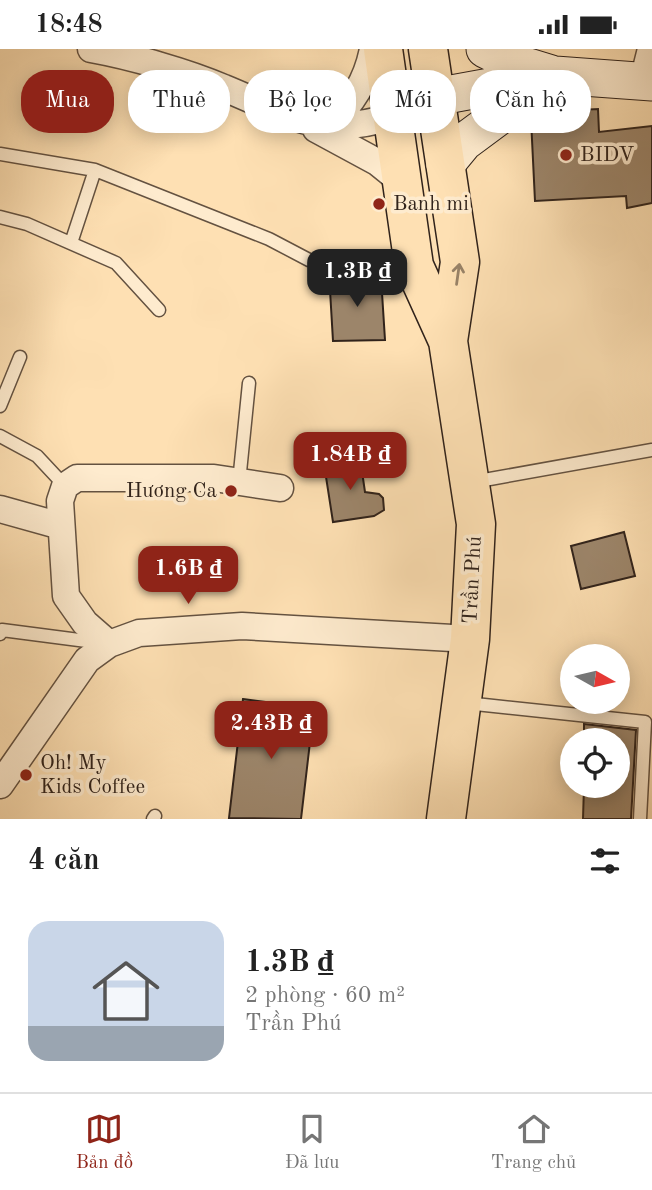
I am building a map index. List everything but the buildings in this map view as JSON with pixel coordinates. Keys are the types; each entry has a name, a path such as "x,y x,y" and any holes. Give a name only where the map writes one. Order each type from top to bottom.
{"main road":[{"name":"Trần Phú","path":"383,49 386,70"},
{"name":"Trần Phú","path":"428,49 431,70"},
{"name":"Trần Phú","path":"396,133 414,266 448,341 476,524 470,639 446,819"},
{"name":"Trần Phú","path":"440,133 460,262 448,341"}],"street":[{"path":"90,49 223,87 244,96"},
{"path":"356,95 370,65 373,49"},
{"path":"485,49 509,61 539,70"},
{"path":"591,73 649,71"},
{"path":"323,133 377,162 403,183"},
{"path":"445,165 464,142 476,133"},
{"path":"109,644 85,622 66,596 60,501 65,486 77,478 214,478 280,488"},
{"path":"0,509 61,526"},
{"path":"0,785 87,660 109,644 139,633 242,626 470,639"}],"lane":[{"path":"0,154 95,170 269,239 309,260 356,270 414,266"},
{"path":"71,243 95,170"},
{"path":"0,217 27,224 116,263 159,310"},
{"path":"0,406 20,357"},
{"path":"239,482 249,383"},
{"path":"0,436 37,456 65,486"},
{"path":"470,483 652,450"},
{"path":"0,634 2,630 109,644"},
{"path":"461,702 645,722 640,819"}],"place":[{"name":"BIDV","path":"566,155"},
{"name":"Banh mi","path":"379,204"},
{"name":"Hương Ca","path":"231,491"},
{"name":"Oh! My Kids Coffee","path":"26,775"}]}
